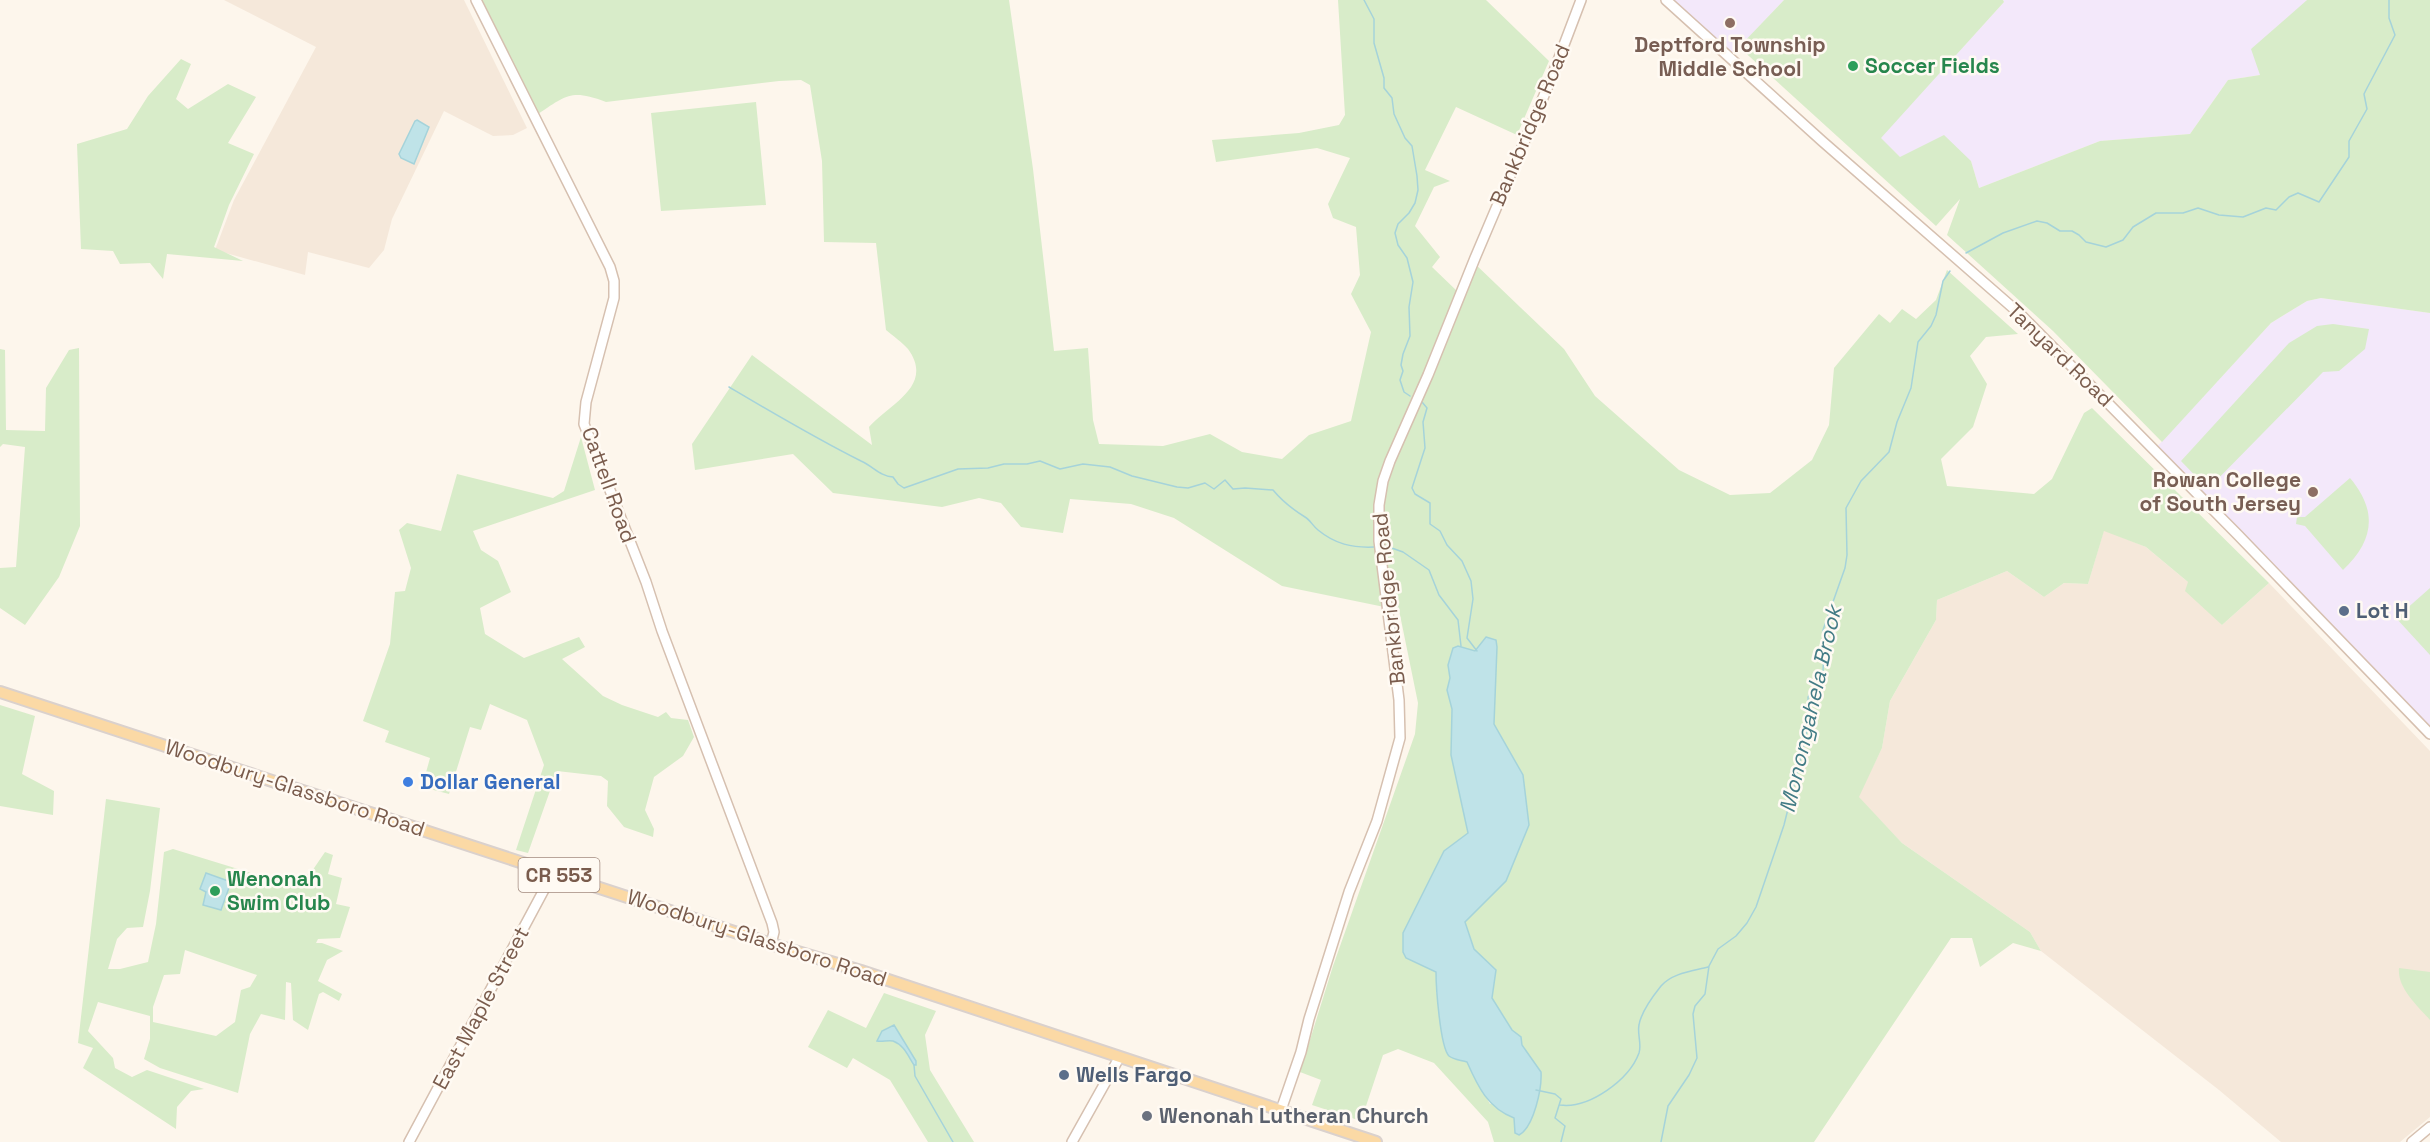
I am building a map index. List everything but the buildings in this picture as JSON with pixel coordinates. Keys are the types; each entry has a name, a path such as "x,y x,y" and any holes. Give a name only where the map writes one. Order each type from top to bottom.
{"main road":[{"name":"Woodbury-Glassboro Road","path":"0,692 771,944 872,974 1376,1142"}],"street":[{"name":"Cattell Road","path":"476,0 610,267 614,281 614,298 586,402 584,424 646,582 669,652 772,923 774,932 771,944"},
{"name":"Bankbridge Road","path":"1281,1110 1301,1052 1309,1019 1349,892 1377,821 1399,745 1399,700 1379,541 1378,519 1383,481 1551,79 1581,0"},
{"name":"Tanyard Road","path":"1666,0 1830,148 2020,314 2230,526 2430,734"},
{"name":"East Maple Street","path":"409,1142 553,873"},
{"path":"1072,1142 1119,1058"},
{"path":"2412,1142 2430,1127"}],"shaded area":[{"path":"224,0 464,0 527,128 513,135 493,136 444,111 392,219 384,250 369,268 308,252 305,275 215,250 234,200 316,47"},
{"name":"Deptford Township Middle School","path":"1673,0 1784,0 1733,54"},
{"path":"2003,0 2307,0 2260,75 2228,80 2190,134 2100,141 1979,188 1971,161 1900,157 1880,138 2004,2"},
{"name":"Rowan College of South Jersey","path":"2321,298 2430,313 2430,732 2154,450 2271,323 2307,301"},
{"path":"2104,530 2146,547 2188,582 2222,625 2269,583 2430,751 2430,1117 2400,1142 2281,1142 2219,1090 2041,951 2030,932 1902,843 1858,797 1882,748 1890,701 1936,620 1937,600 2007,571 2044,597 2064,583 2088,584"}],"green space":[{"path":"480,0 1009,0 1033,169 1054,351 1088,348 1093,420 1099,444 1163,446 1210,434 1242,452 1282,459 1309,435 1351,421 1371,332 1351,294 1360,275 1356,227 1333,218 1328,204 1350,158 1317,148 1216,162 1212,140 1299,133 1339,125 1345,115 1338,0 1486,0 1549,61 1517,135 1456,107 1425,170 1450,181 1434,187 1415,226 1440,257 1432,267 1458,292 1472,261 1564,349 1595,396 1679,470 1730,495 1770,493 1812,460 1829,425 1834,368 1879,314 1890,323 1902,309 1916,319 1936,300 1947,270 2018,334 1986,337 1970,356 1987,384 1973,427 1941,459 1947,486 2034,494 2052,479 2084,413 2092,408 2269,583 2222,625 2185,591 2188,582 2146,547 2104,531 2088,584 2064,583 2044,597 2007,571 1937,600 1936,620 1890,701 1882,748 1859,797 1902,843 2030,932 2041,951 2013,943 1980,967 1972,938 1951,938 1814,1142 1494,1142 1488,1122 1434,1063 1398,1049 1383,1055 1361,1121 1312,1105 1321,1080 1300,1072 1333,966 1415,734 1418,703 1399,610 1282,586 1174,518 1131,504 1070,499 1063,533 1021,527 1001,503 979,498 942,507 833,493 793,454 695,470 692,444 752,355 872,445 869,427 906,393 913,384 916,374 915,362 908,349 886,330 876,243 824,242 822,161 810,85 801,80 779,81 606,102 577,95 563,98 538,114","holes":["1453,648 1475,651 1494,724 1523,775 1506,881 1465,922 1474,949 1496,970 1492,998 1541,1075 1490,1104 1467,1062 1436,992 1444,851 1468,833 1451,755"]},
{"path":"1784,0 2003,0 2004,2 1881,138 1900,157 1944,135 1971,161 1979,188 2100,141 2190,134 2228,80 2260,75 2251,49 2307,0 2430,0 2430,313 2321,298 2307,301 2271,323 2162,442 2053,331 1947,235 1960,199 1936,226 1739,47"},
{"path":"181,59 191,64 176,99 188,109 228,84 256,97 228,143 254,154 229,205 214,247 243,261 167,254 163,279 150,263 120,264 113,251 81,249 77,144 127,129 148,96"},
{"path":"756,102 766,205 661,211 651,113"},
{"path":"2333,324 2369,329 2365,349 2339,371 2323,372 2208,489 2181,461 2289,343 2317,326"},
{"path":"79,348 80,526 59,577 25,625 0,608 0,568 16,567 25,447 3,444 0,447 0,349 5,350 6,430 45,431 46,388 69,350"},
{"path":"581,437 595,490 473,531 481,550 498,561 511,592 480,608 485,634 524,658 579,637 585,647 562,659 603,696 658,717 666,712 671,718 688,720 694,737 683,756 654,777 645,810 654,829 653,837 624,827 607,806 608,781 601,776 557,771 528,853 516,850 544,765 527,720 490,704 481,730 470,727 449,794 422,787 430,758 385,742 389,731 363,721 390,644 395,592 405,591 411,568 399,530 407,523 441,531 457,474 553,498 564,491"},
{"path":"2350,478 2365,502 2369,526 2361,548 2343,570 2305,526 2296,524 2297,517 2305,517"},
{"path":"2430,588 2430,655 2396,618"},
{"path":"0,705 35,716 22,774 54,791 53,815 0,806"},
{"path":"106,799 160,808 150,891 143,927 127,928 117,939 108,969 120,969 148,962 156,924 164,852 173,849 267,878 310,874 325,852 333,855 328,874 342,878 336,904 350,907 340,938 318,939 316,943 343,951 327,960 318,981 342,994 339,1001 323,992 319,994 308,1030 293,1020 291,983 286,982 285,1020 261,1014 250,1034 238,1093 160,1068 144,1059 150,1039 150,1016 98,1002 88,1031 113,1058 115,1068 132,1077 147,1070 204,1089 191,1091 177,1107 176,1129 83,1068 93,1048 78,1043","holes":["185,950 257,975 250,987 241,990 235,1022 216,1036 153,1022 153,1007 164,975 180,974"]},
{"path":"2399,968 2430,972 2430,1020 2405,990 2401,983"},
{"path":"884,993 936,1011 925,1035 930,1070 974,1142 928,1142 890,1080 853,1058 847,1068 808,1047 828,1010 866,1028"}],"water":[{"path":"417,120 429,127 414,164 401,158 399,154"},
{"path":"1486,637 1496,640 1497,647 1494,724 1523,775 1529,825 1506,881 1465,922 1474,949 1496,970 1492,998 1512,1030 1521,1037 1522,1045 1541,1072 1533,1116 1519,1135 1515,1133 1514,1118 1497,1109 1485,1096 1467,1062 1449,1056 1443,1041 1439,1016 1436,972 1406,958 1403,952 1403,933 1444,851 1468,833 1451,755 1452,709 1447,690 1450,678 1448,665 1453,648 1458,646 1475,651"},
{"name":"Wenonah Swim Club","path":"206,873 231,882 221,910 203,905 206,892 200,889"},
{"path":"894,1025 916,1061 916,1065 897,1043 877,1041 882,1031"}],"waterway":[{"path":"1364,0 1374,19 1374,43 1384,78 1384,88 1392,98 1394,114 1405,138 1412,146 1417,176 1418,190 1415,203 1398,224 1395,233 1398,245 1407,258 1413,282 1409,307 1410,336 1403,354 1401,365 1403,371 1400,380 1404,392 1410,396"},
{"name":"Monongahela Brook","path":"1966,253 2003,233 2037,221 2047,223 2060,231 2072,231 2086,242 2106,247 2123,240 2133,227 2156,213 2183,213 2198,208 2219,215 2243,217 2266,208 2276,210 2289,197 2298,193 2319,202 2349,157 2349,141 2367,109 2364,94 2395,35 2389,18 2389,0"},
{"name":"Monongahela Brook","path":"1661,1142 1668,1106 1689,1075 1697,1058 1693,1014 1695,1006 1705,994 1709,966 1718,949 1736,936 1756,907 1784,825 1805,741 1809,719 1808,697 1823,671 1823,630 1845,568 1846,508 1861,481 1889,452 1897,422 1911,388 1918,342 1931,326 1936,315 1943,281 1950,271"},
{"path":"729,387 881,473 893,477 904,488 958,469 988,468 1004,464 1027,464 1040,461 1060,469 1083,464 1110,467 1132,476 1177,487 1188,488 1205,483 1214,489 1225,480 1233,489 1273,490 1318,530 1337,542 1358,547 1374,547"},
{"path":"1422,402 1427,408 1423,422 1425,448 1412,488 1415,494 1430,503 1430,524 1440,531 1447,545 1462,561 1471,581 1473,599 1467,638 1477,651"},
{"path":"1386,546 1403,552 1429,570 1439,595 1458,620 1461,646"},
{"path":"1560,1105 1571,1105 1595,1097 1607,1091 1627,1073 1639,1053 1640,1020 1658,990 1677,975 1708,967"},
{"path":"914,1065 915,1076 953,1142"},
{"path":"1536,1090 1555,1094 1561,1099 1555,1118 1565,1126 1561,1142"}],"place":[{"name":"Deptford Township Middle School","path":"1730,23"},
{"name":"Soccer Fields","path":"1853,66"},
{"name":"Rowan College of South Jersey","path":"2313,492"},
{"name":"Lot H","path":"2344,611"},
{"name":"Dollar General","path":"408,782"},
{"name":"Wenonah Swim Club","path":"215,891"},
{"name":"Wells Fargo","path":"1064,1075"},
{"name":"Wenonah Lutheran Church","path":"1147,1116"}]}
